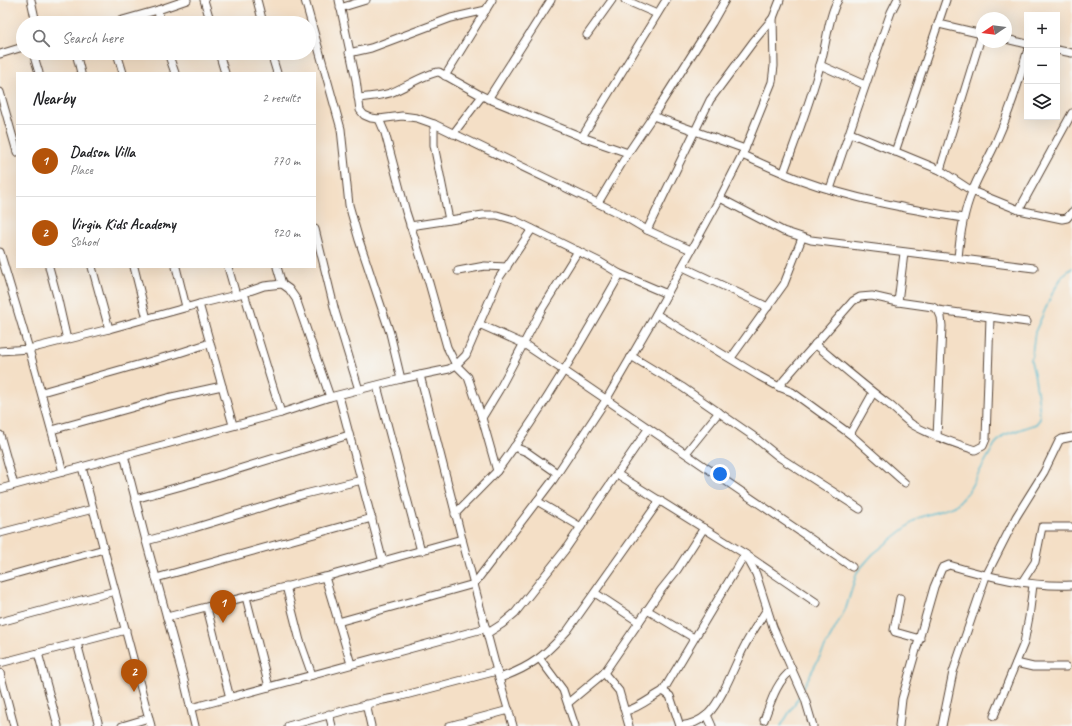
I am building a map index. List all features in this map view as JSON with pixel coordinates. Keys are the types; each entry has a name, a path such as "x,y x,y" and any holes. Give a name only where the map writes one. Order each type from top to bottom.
{"street":[{"path":"31,0 34,16"},
{"path":"137,16 187,0"},
{"path":"204,0 209,16"},
{"path":"257,0 261,16"},
{"path":"305,0 309,16"},
{"path":"339,0 349,53 356,80 360,110 364,115 370,118 379,119 402,116 417,118 434,124 598,203 647,230 691,250"},
{"path":"340,8 366,0"},
{"path":"445,76 492,0"},
{"path":"453,134 485,97 551,0"},
{"path":"587,35 612,0"},
{"path":"625,0 657,14"},
{"path":"582,137 666,0"},
{"path":"598,203 725,0"},
{"path":"647,230 710,100 753,42 773,18 780,0"},
{"path":"784,172 810,102 833,10 838,0"},
{"path":"830,189 850,134 865,85 891,12 897,0"},
{"path":"895,152 946,0"},
{"path":"158,10 159,16"},
{"path":"349,53 371,48 451,18 486,10"},
{"path":"338,622 474,584 537,502 606,400 683,267 743,152 772,82 774,66 773,18"},
{"path":"939,24 976,33"},
{"path":"316,39 341,129 349,205 390,333 401,379"},
{"path":"1012,40 1024,43"},
{"path":"940,170 978,48"},
{"path":"0,54 16,49"},
{"path":"1060,51 1072,53"},
{"path":"35,60 39,72"},
{"path":"78,60 81,72"},
{"path":"119,60 123,72"},
{"path":"170,60 175,72"},
{"path":"221,60 225,72"},
{"path":"273,60 276,72"},
{"path":"958,258 963,218 972,191 1003,126 1019,82 1024,63"},
{"path":"820,65 865,85"},
{"path":"358,98 389,93 433,73 439,72 485,97 582,137 628,153"},
{"path":"0,92 16,148"},
{"path":"1019,210 1072,113"},
{"path":"653,116 743,152 800,180 908,209 963,218"},
{"path":"379,119 385,133 410,226 429,283 447,347 456,365 468,376 497,471"},
{"path":"434,124 434,145 449,220"},
{"path":"850,134 940,170 972,191 1019,210 1062,219 1070,217"},
{"path":"720,198 784,231 802,238 904,253 958,258 1034,268"},
{"path":"410,226 483,215 497,215 514,220 578,251 620,274 667,294"},
{"path":"0,488 64,472 330,397 339,396 401,379 449,369 456,365 466,355 499,278 532,229"},
{"path":"316,234 359,390"},
{"path":"731,358 787,278 802,238"},
{"path":"482,418 542,309 578,251"},
{"path":"0,252 42,392 64,472"},
{"path":"898,302 904,253"},
{"path":"458,271 485,266 507,267"},
{"path":"683,267 768,307"},
{"path":"49,268 67,340"},
{"path":"92,268 109,330"},
{"path":"134,268 147,319"},
{"path":"176,268 186,307"},
{"path":"228,268 236,295"},
{"path":"277,268 282,284 289,289 296,299 330,397"},
{"path":"456,514 497,471 514,447 563,370 620,274"},
{"path":"0,351 29,349 67,340 109,330 186,307 244,293 264,286 282,284"},
{"path":"244,293 281,412"},
{"path":"779,387 853,300 860,297 872,296 898,302 933,307 938,310 1027,322"},
{"path":"199,304 233,425"},
{"path":"937,437 942,326 941,316 938,310"},
{"path":"656,314 779,387 792,392 850,434 905,483"},
{"path":"815,344 912,424 937,437 976,450 983,446 986,439 990,317"},
{"path":"479,324 524,344 852,566"},
{"path":"42,392 210,343"},
{"path":"631,356 682,386 779,457 860,509"},
{"path":"420,375 462,539 513,726"},
{"path":"52,430 167,398 222,386"},
{"path":"377,386 421,551"},
{"path":"850,434 873,393"},
{"path":"339,396 383,562"},
{"path":"686,453 719,412"},
{"path":"191,708 351,664 487,631 502,624 515,613 565,550 648,429"},
{"path":"0,435 14,484"},
{"path":"135,499 350,435"},
{"path":"942,726 954,672 986,576 1016,517 1044,472 1059,442 1062,439 1072,437"},
{"path":"514,447 527,452 557,473"},
{"path":"124,454 195,726"},
{"path":"82,467 151,726"},
{"path":"617,474 745,554 817,603"},
{"path":"146,541 305,494 362,480"},
{"path":"288,726 366,704 499,674 518,672 540,659 568,630 582,608 595,593 660,500"},
{"path":"537,502 581,528"},
{"path":"0,533 93,509"},
{"path":"156,578 252,553 372,518"},
{"path":"1022,582 1035,562 1042,527 1072,527"},
{"path":"568,703 604,672 677,570 704,528"},
{"path":"167,617 383,562 462,539"},
{"path":"0,578 104,549"},
{"path":"745,554 756,574 773,627 805,698 812,726"},
{"path":"626,711 636,709 646,700 663,691 745,554"},
{"path":"900,726 902,700 934,587 942,568 949,565 986,576 1033,585 1072,585"},
{"path":"325,577 351,664"},
{"path":"994,716 1024,643 1033,585"},
{"path":"286,586 300,641 312,675"},
{"path":"0,622 115,591"},
{"path":"595,593 639,622"},
{"path":"246,597 269,687"},
{"path":"900,598 894,630 895,632 920,639"},
{"path":"207,608 230,698"},
{"path":"663,691 670,696 680,726 694,724 707,715 717,702 743,648 767,609"},
{"path":"647,610 694,638"},
{"path":"0,663 126,630"},
{"path":"77,643 99,726"},
{"path":"38,653 58,726"},
{"path":"540,659 563,690 575,726"},
{"path":"1016,662 1033,667 1066,667"},
{"path":"764,720 779,683 785,675 792,670"},
{"path":"604,672 619,691 626,711 629,726"},
{"path":"0,673 14,726"},
{"path":"366,704 371,726"},
{"path":"449,726 467,724 509,710"},
{"path":"329,714 332,726"},
{"path":"707,715 712,726"},
{"path":"122,726 149,718"}],"waterway":[{"path":"803,688 846,608 857,572 873,554 918,518 955,506 968,492 995,444 1004,435 1036,424 1040,419 1035,378 1031,361 1035,332 1053,292 1063,275 1072,268"},
{"path":"781,726 800,695"}],"place":[{"name":"Dadson Villa","path":"223,623"},
{"name":"Virgin Kids Academy","path":"134,692"}]}
